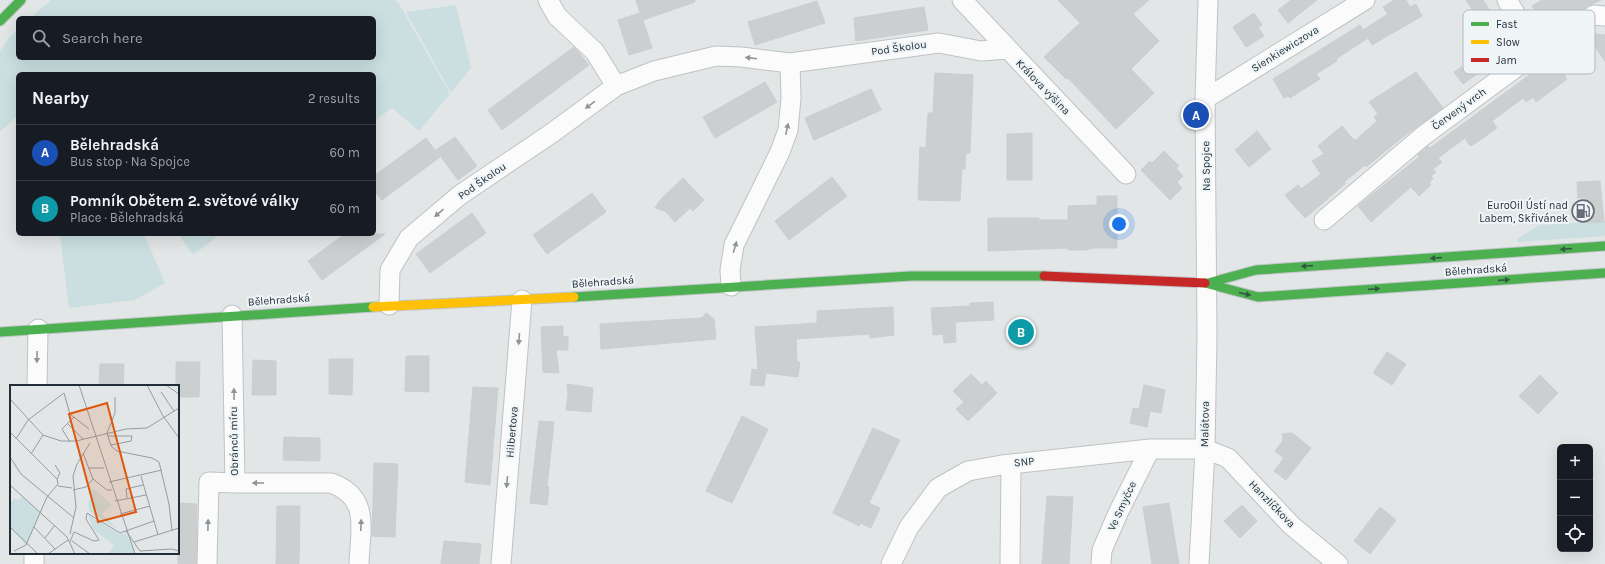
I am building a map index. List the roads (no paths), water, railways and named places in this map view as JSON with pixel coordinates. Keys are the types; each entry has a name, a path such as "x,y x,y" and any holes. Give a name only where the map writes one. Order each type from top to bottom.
{"street":[{"path":"0,21 21,0"},
{"path":"548,0 557,16 595,52 616,86"},
{"name":"Králova výšina","path":"962,0 1126,174"},
{"name":"Na Spojce","path":"1208,0 1205,99 1208,283"},
{"name":"Sienkiewiczova","path":"1205,99 1365,0"},
{"path":"1507,0 1513,10"},
{"name":"Červený vrch","path":"1595,15 1605,16"},
{"name":"Pod Školou","path":"389,305 390,270 408,238 460,195 552,133 616,86 654,71 716,56 741,57 790,63 939,43 981,51 1007,49"},
{"path":"731,286 730,270 734,245 780,152 788,130 791,98 790,63"},
{"name":"Červený vrch","path":"1324,220 1423,136 1507,74"},
{"name":"Bělehradská","path":"1208,283 1256,270 1605,246"},
{"name":"Bělehradská","path":"0,332 389,305 522,300 911,276 1019,275 1208,283 1258,297 1605,273"},
{"name":"Malátova","path":"1199,564 1205,449 1208,283"},
{"name":"Hilbertova","path":"501,564 522,300"},
{"name":"Obránců míru","path":"207,564 209,482 235,483 232,315"},
{"path":"37,385 38,329"},
{"name":"SNP","path":"891,564 908,527 938,488 968,471 1011,464 1150,449 1205,449"},
{"name":"Ve Smyčce","path":"1101,564 1102,550 1150,449"},
{"name":"Hanzlíčkova","path":"1205,449 1228,458 1290,525 1338,564"},
{"path":"1010,564 1011,464"},
{"path":"235,483 331,483 342,487 351,494 358,505 361,516 359,564"}],"place":[{"name":"Bělehradská","path":"1196,115"},
{"name":"EuroOil Ústí nad Labem, Skřivánek","path":"1583,211"},
{"name":"Pomník Obětem 2. světové války","path":"1021,332"}]}
